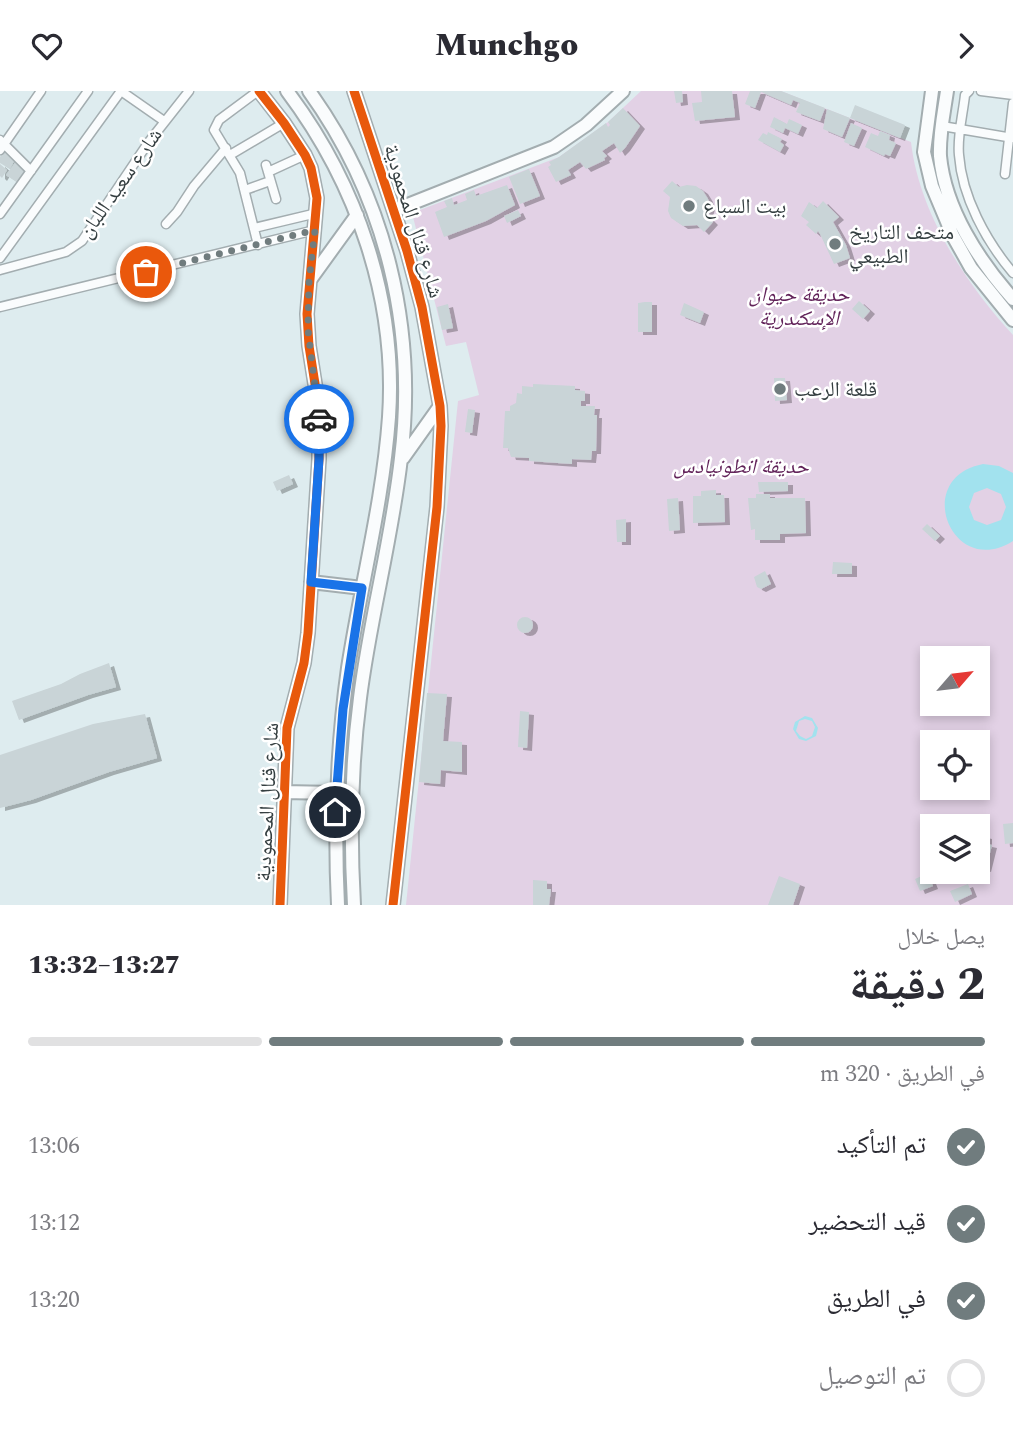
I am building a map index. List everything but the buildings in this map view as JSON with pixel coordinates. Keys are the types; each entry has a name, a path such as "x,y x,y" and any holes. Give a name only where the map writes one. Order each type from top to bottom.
{"main road":[{"name":"شارع قنال المحمودية","path":"259,91 305,155 315,183 317,213 309,282 309,346 319,409 320,442 306,648 288,719 280,905"},
{"path":"287,91 323,145 357,215 380,295 387,342 390,391 381,481 343,709 336,793 338,905"},
{"path":"309,91 337,134 359,176 377,221 391,267 405,362 401,461 359,709 352,810 354,905"},
{"name":"شارع قنال المحمودية","path":"354,91 395,210 422,307 440,406 440,487 393,905"},
{"path":"395,210 554,147 586,125 623,91"},
{"path":"932,91 924,152 932,186 953,236 971,268 1013,320"},
{"path":"947,91 942,127 942,169 951,197 983,262 1013,299"},
{"path":"309,282 357,215"},
{"path":"401,461 440,406"},
{"path":"311,582 362,588"},
{"path":"283,792 336,793"}],"street":[{"path":"31,171 1,145 41,91"},
{"path":"0,258 121,91 164,121"},
{"name":"شارع سعيد اللبان","path":"0,270 66,252 82,241 164,121 189,91"},
{"path":"258,245 245,190 228,152 215,134 215,126 219,120 259,91"},
{"path":"969,91 965,95 958,152 966,189 990,241 1013,273"},
{"path":"981,91 1013,95"},
{"path":"0,214 83,93"},
{"path":"1005,174 1013,103"},
{"path":"166,224 194,186 228,152 284,123"},
{"path":"942,127 1011,138"},
{"path":"245,190 268,172 305,155"},
{"path":"268,172 276,199"},
{"path":"254,228 317,213"},
{"path":"0,307 315,230"}],"green space":[{"name":"حديقة انطونيادس","path":"641,91 781,91 911,142 924,195 947,246 978,293 1013,335 1013,905 406,905 458,401 479,395 466,342 446,346 412,213 559,157 608,122"}],"water":[{"path":"983,464 999,466 1013,473 1013,541 991,549 972,547 958,537 948,522 945,505 949,487 961,473","holes":["987,488 1001,494 1006,507 1001,520 987,525 974,520 969,507 974,493"]},
{"path":"805,716 812,718 818,728 816,736 806,741 799,739 793,729 795,722","holes":["799,721 812,721 815,727 812,736 806,739 800,736 796,731"]}],"cycle path":[{"path":"259,91 305,155 311,168 317,198 307,314 319,409 319,459 308,633 304,663 287,728 280,905"},
{"path":"354,91 407,251 422,307 440,406 441,426 437,507 393,905"}],"way so far":[{"path":"146,272 315,230 309,282 308,330 319,419"}],"place":[{"name":"بيت السباع","path":"689,206"},
{"name":"متحف التاريخ الطبيعي","path":"835,244"},
{"name":"قلعة الرعب","path":"780,389"}],"route":[{"path":"319,419 320,442 311,582 362,588 343,709 335,812"}],"park label":[{"name":"حديقة حيوان الإسكندرية","path":"799,306"}]}
